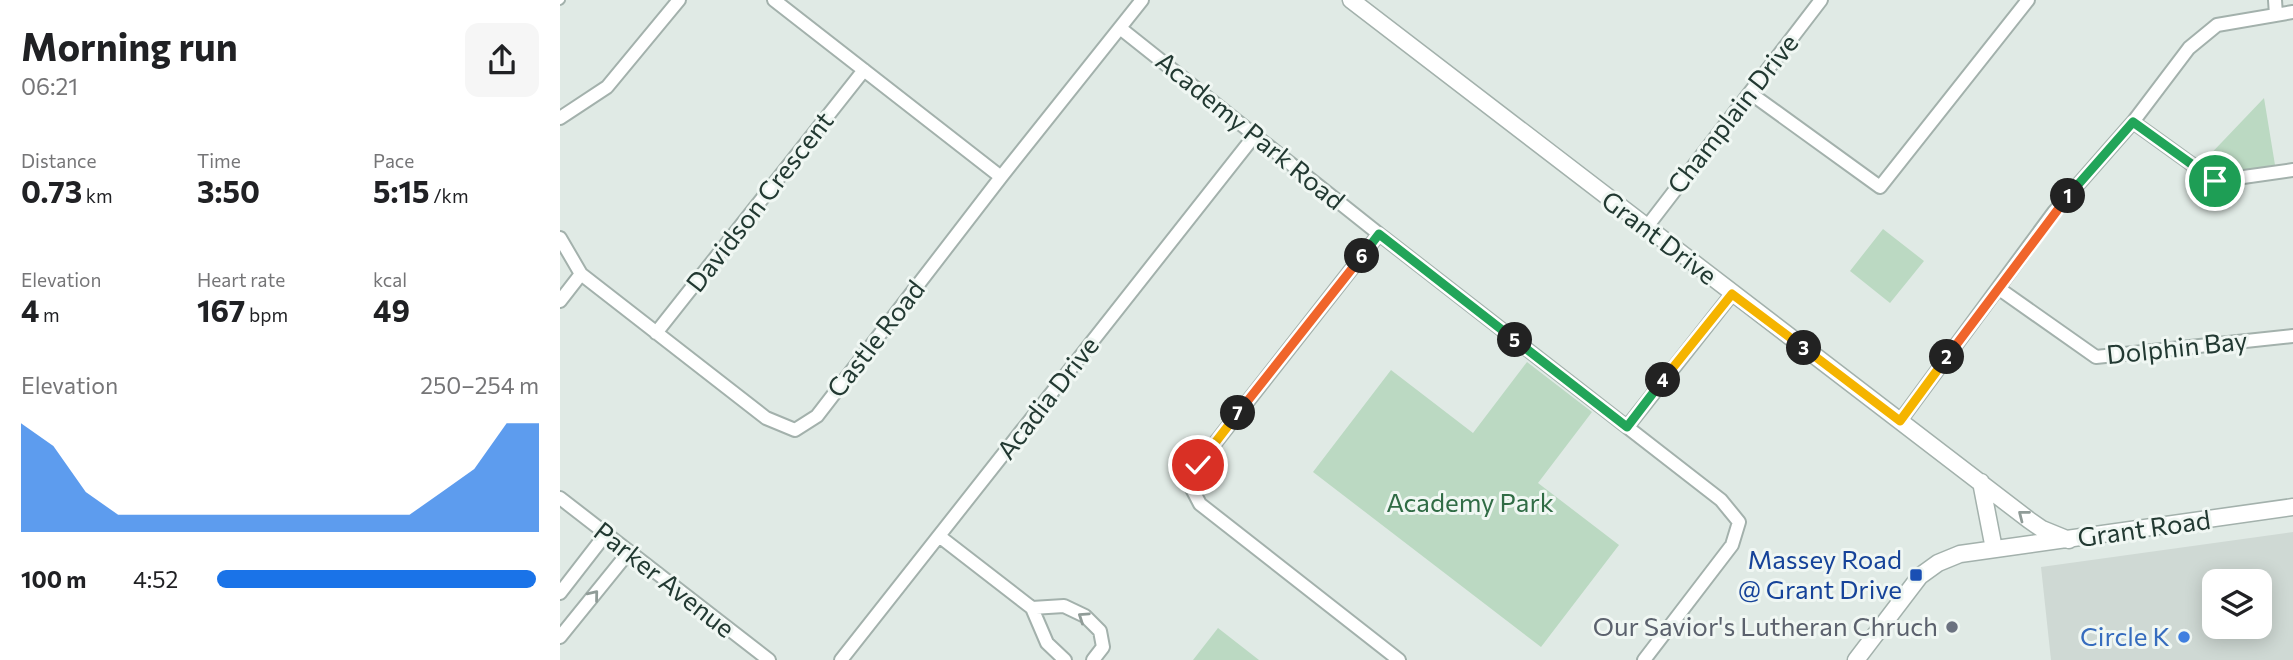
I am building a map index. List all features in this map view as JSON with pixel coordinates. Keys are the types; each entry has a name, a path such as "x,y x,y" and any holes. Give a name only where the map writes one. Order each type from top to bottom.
{"street":[{"path":"560,118 607,88 679,0"},
{"path":"774,0 1002,177"},
{"name":"Castle Road","path":"560,238 581,274 766,418 795,430 817,416 1142,0"},
{"name":"Grant Drive","path":"1351,0 2029,520 2042,529 2069,540"},
{"name":"Champlain Drive","path":"1646,228 1821,0"},
{"path":"1750,93 1880,187 2028,0"},
{"path":"2275,0 2276,15"},
{"path":"1900,421 2054,212 2133,122 2189,48 2217,24 2293,12"},
{"name":"Academy Park Road","path":"1121,28 1379,234 1721,500 1739,522 1732,545 1644,660"},
{"name":"Davidson Crescent","path":"656,334 864,70"},
{"path":"2133,122 2215,181 2293,170"},
{"name":"Acadia Drive","path":"841,660 1255,135"},
{"path":"1379,234 1201,461 1189,483 1200,504 1399,660"},
{"path":"560,301 581,274"},
{"name":"Dolphin Bay","path":"1998,288 2096,357 2293,336"},
{"path":"1627,427 1732,294"},
{"path":"1981,482 1994,549"},
{"name":"Parker Avenue","path":"560,498 769,660"},
{"name":"Grant Road","path":"1856,660 1920,576 1938,563 1959,554 2293,508"},
{"path":"560,593 605,535"},
{"path":"939,536 1032,608 1047,643 1065,660"},
{"path":"560,637 628,553"},
{"path":"1032,608 1064,606 1085,616 1100,631 1103,647 1093,660"}],"shaded area":[{"path":"2293,532 2293,660 2051,660 2041,567"}],"green space":[{"path":"2264,98 2275,165 2217,174 2202,163"},
{"path":"1883,229 1924,261 1890,303 1850,271"},
{"name":"Academy Park","path":"1527,362 1592,412 1538,483 1619,545 1541,647 1313,472 1391,370 1473,433"},
{"path":"1218,628 1259,660 1193,660"}],"place":[{"name":"Massey Road @ Grant Drive","path":"1916,575"},
{"name":"Our Savior's Lutheran Chruch","path":"1952,627"},
{"name":"Circle K","path":"2184,637"}],"route":[{"path":"1198,465 1379,234 1627,427 1732,294 1900,421 2054,212 2133,122 2215,181"}]}
